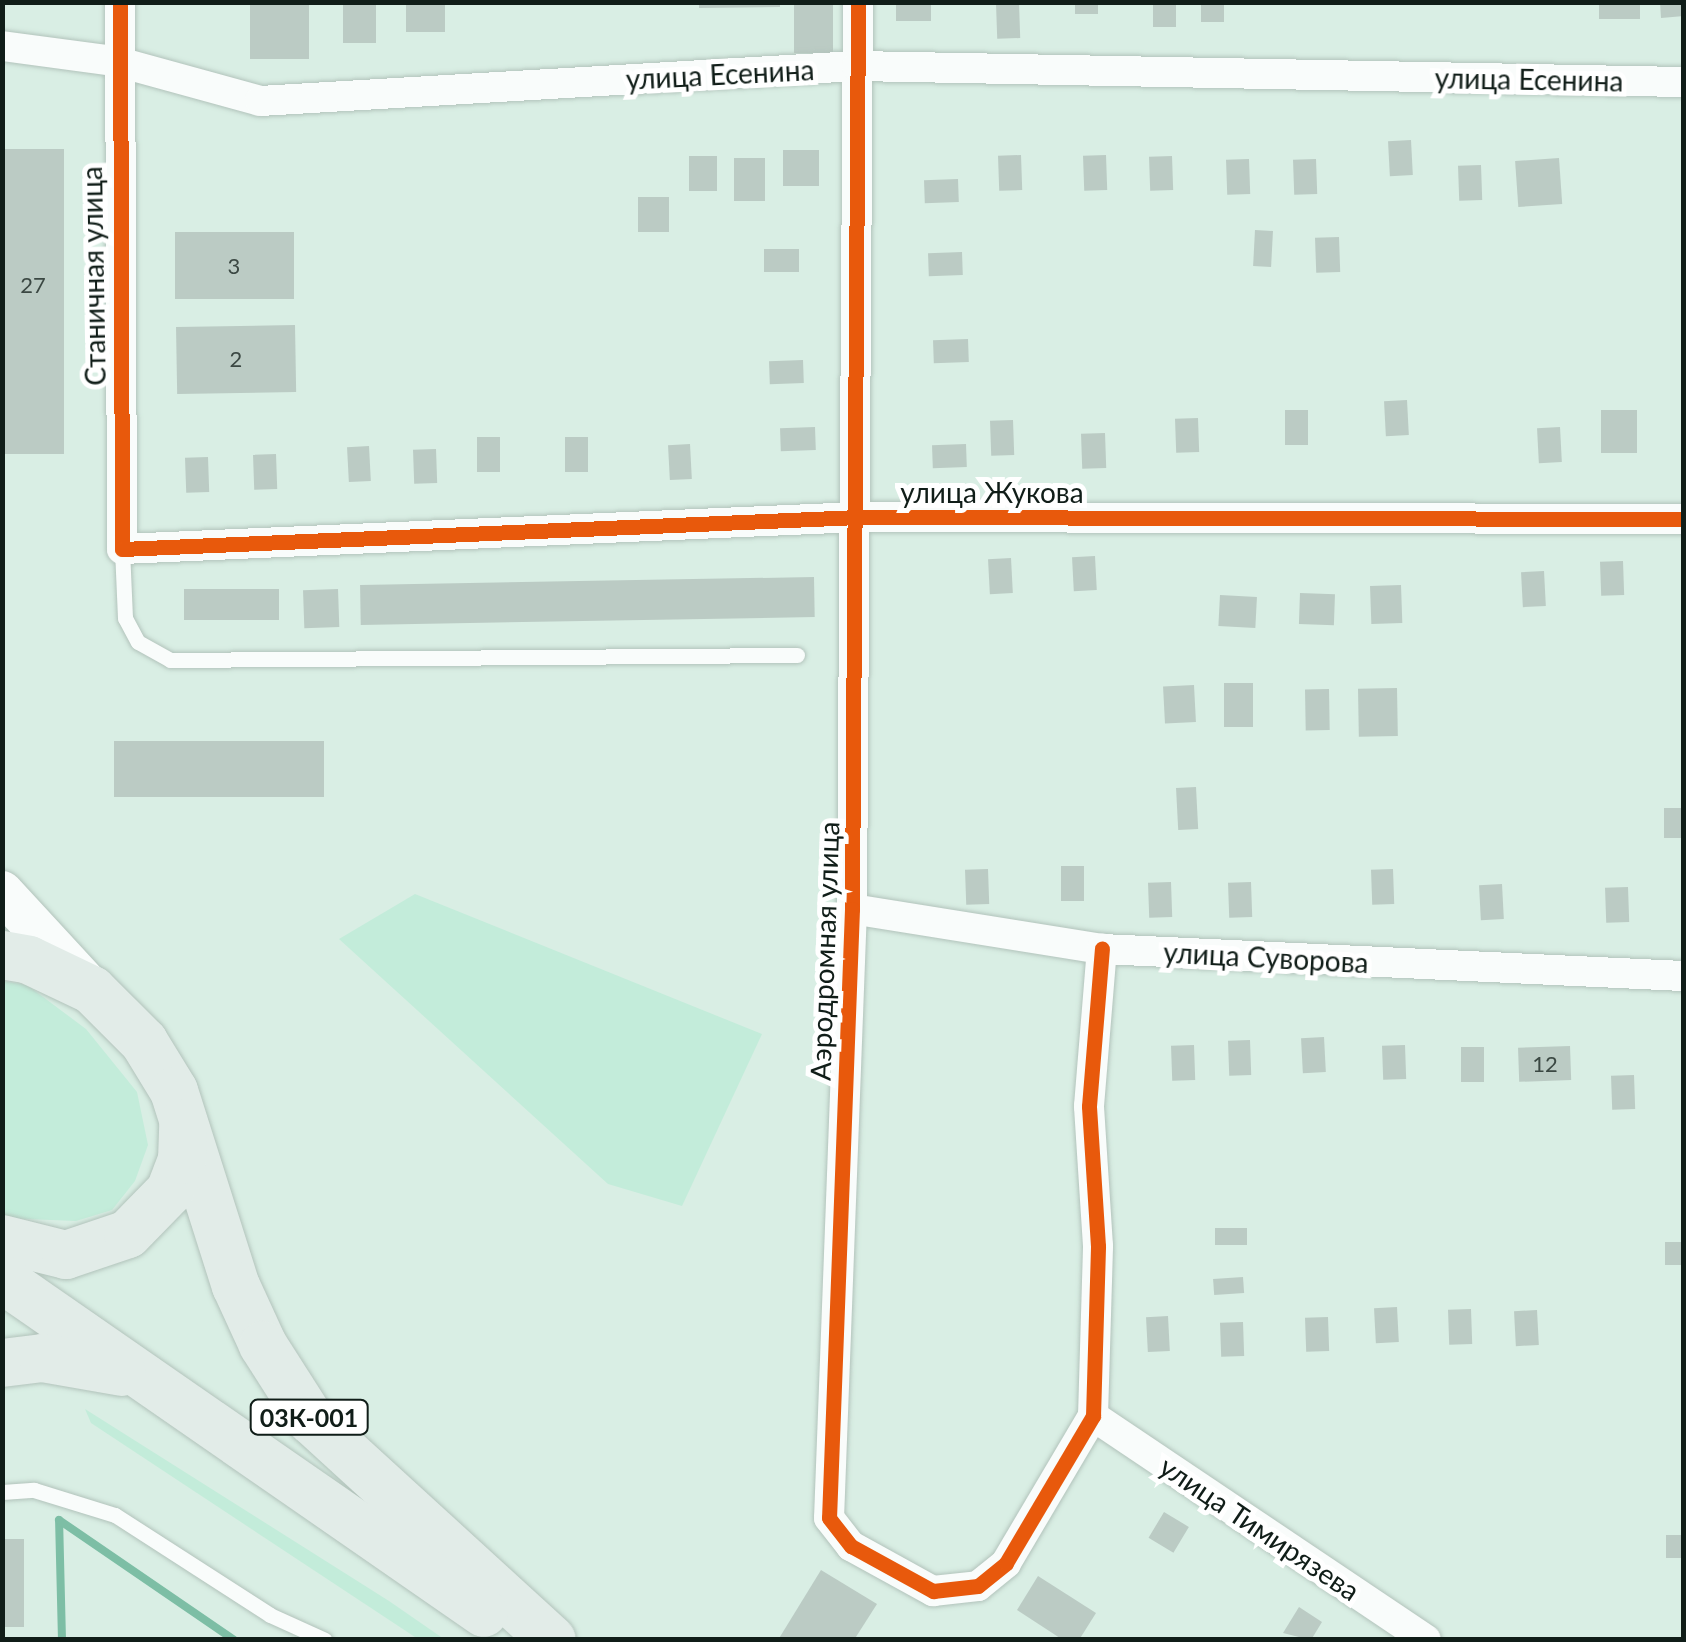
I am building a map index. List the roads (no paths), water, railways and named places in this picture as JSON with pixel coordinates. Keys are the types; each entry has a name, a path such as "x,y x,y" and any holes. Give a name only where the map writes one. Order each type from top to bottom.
{"main road":[{"name":"03К-001","path":"2,892 144,1042 183,1115 236,1286 311,1420 552,1640"},
{"name":"03К-001","path":"2,955 92,990"},
{"name":"03К-001","path":"7,1289 128,1234 170,1191 182,1160 183,1115"},
{"path":"2,1239 66,1256 128,1234"},
{"name":"03К-001","path":"7,1289 527,1640"},
{"name":"03К-001","path":"2,1363 89,1362 148,1381"}],"street":[{"name":"Станичная улица","path":"120,2 116,61 122,549"},
{"name":"Аэродромная улица","path":"858,2 858,517 852,909 829,1518 852,1546 934,1592 978,1586 1006,1563 1093,1416"},
{"name":"улица Есенина","path":"2,46 116,61 260,101 857,66 1684,82"},
{"name":"улица Жукова","path":"122,549 858,517 1684,519"},
{"name":"улица Суворова","path":"852,909 1102,949 1684,976"},
{"path":"1093,1416 1098,1246 1090,1106 1102,949"},
{"name":"улица Тимирязева","path":"1093,1416 1426,1640"}],"lane":[{"path":"122,549 125,618 138,642 170,660 797,656"},
{"path":"2,1492 34,1490 115,1515 270,1615 325,1640"}],"waterway":[{"path":"62,1640 59,1520 234,1640"}]}
